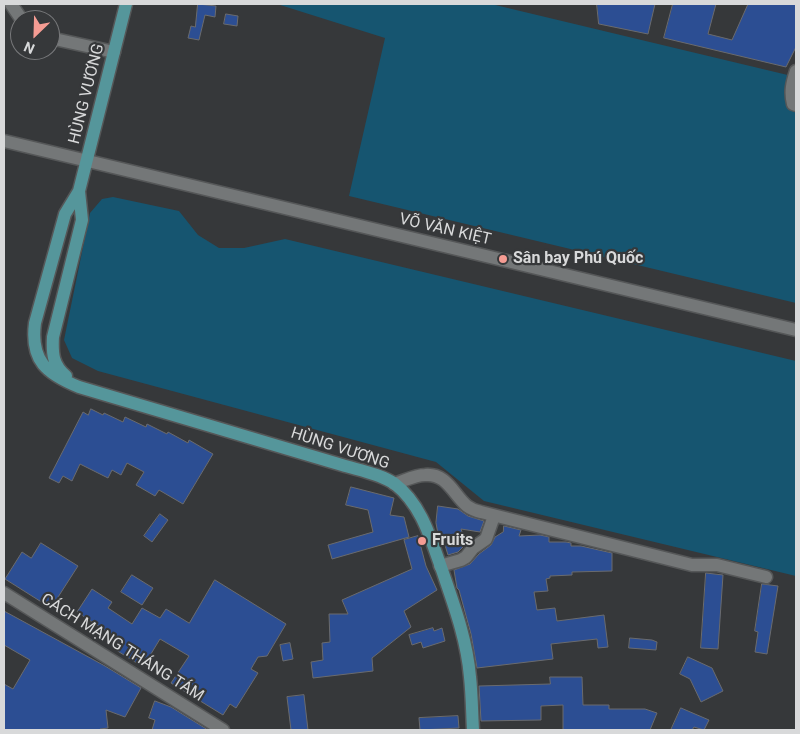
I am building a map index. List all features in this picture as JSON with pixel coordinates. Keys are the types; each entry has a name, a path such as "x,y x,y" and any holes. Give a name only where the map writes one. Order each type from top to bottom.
{"main road":[{"name":"HÙNG VƯƠNG","path":"79,387 60,372 55,363 52,352 53,338 82,220 79,191 126,4"},
{"name":"HÙNG VƯƠNG","path":"79,191 64,214 35,323 33,338 38,358 62,380 79,387 381,477 394,484 409,498 422,519 431,538 453,600 464,640 470,676 473,730"}],"street":[{"path":"60,40 114,52"},
{"path":"796,71 791,84 791,98 793,104 796,105"},
{"name":"VÕ VĂN KIỆT","path":"4,142 796,330"},
{"path":"394,484 424,475 436,476 450,486 467,506 494,516 692,564 717,565 766,577"},
{"path":"440,566 461,560 486,539 494,516"},
{"name":"CÁCH MẠNG THÁNG TÁM","path":"4,593 224,730"}],"shaded area":[{"path":"277,4 491,4 796,77 796,303 349,196 385,38"},
{"path":"113,197 179,211 198,235 219,248 244,248 285,239 796,361 796,576 484,501 436,462 98,371 72,358 64,340 90,213 102,199"}],"building":[{"path":"198,4 216,6 215,17 205,15 199,40 188,38 191,26 195,27"},
{"path":"597,4 655,4 648,34 599,24"},
{"path":"673,4 716,4 708,34 732,40 748,4 796,4 796,47 786,67 664,38"},
{"path":"226,14 238,16 237,26 224,24"},
{"path":"91,409 123,422 125,417 146,427 147,424 167,434 168,432 188,443 189,440 213,454 183,504 159,490 155,496 136,485 144,472 127,463 121,475 112,470 108,478 80,464 72,481 63,476 59,483 49,478 83,412 88,415"},
{"path":"351,487 394,498 390,515 404,517 409,537 332,559 328,545 373,532 368,510 346,505"},
{"path":"438,506 458,509 468,516 484,521 480,532 461,529 466,544 458,552 448,555 441,532 438,534 436,523"},
{"path":"160,514 168,520 152,542 144,536"},
{"path":"504,526 521,530 519,536 540,535 549,537 549,542 566,542 571,543 571,546 581,546 612,553 612,571 572,572 572,575 550,576 550,578 546,579 548,591 534,592 537,610 555,608 557,621 604,615 608,647 598,648 597,639 551,644 553,659 477,668 471,634 457,588 454,570 470,564 491,545 495,537 503,532"},
{"path":"418,536 426,566 437,590 404,611 411,627 372,658 373,671 313,678 311,662 323,660 322,643 330,642 329,614 348,614 342,600 412,569 404,540"},
{"path":"41,543 78,566 51,608 5,579 22,552 31,558"},
{"path":"706,573 723,575 718,649 701,648"},
{"path":"132,575 153,588 142,605 121,592"},
{"path":"215,580 286,624 267,656 258,657 251,669 258,673 236,708 230,704 223,715 171,683 189,656 160,639 143,667 116,650 118,647 103,637 106,631 77,612 92,589 112,602 108,608 132,624 142,608 160,618 166,609 189,623"},
{"path":"762,584 778,586 767,654 755,652 758,632 755,631"},
{"path":"4,611 105,666 141,688 125,717 106,710 108,728 100,730 4,730 4,684 13,689 30,660 4,645"},
{"path":"433,628 434,631 442,628 445,641 423,648 421,642 412,645 409,635"},
{"path":"630,638 657,642 656,650 629,648"},
{"path":"290,643 293,659 283,661 280,645"},
{"path":"688,657 712,668 723,691 701,702 690,679 680,674"},
{"path":"550,677 582,677 583,705 609,705 609,709 645,709 657,713 650,730 563,730 563,705 541,706 541,720 481,721 479,686 550,684"},
{"path":"304,695 308,730 291,730 287,697"},
{"path":"155,701 171,707 208,730 152,730 155,720 149,718"},
{"path":"681,708 709,720 704,730 694,727 692,730 671,730"},
{"path":"458,716 459,728 420,730 419,718"}],"place":[{"name":"Sân bay Phú Quốc","path":"503,259"},
{"name":"Fruits","path":"422,541"}]}
